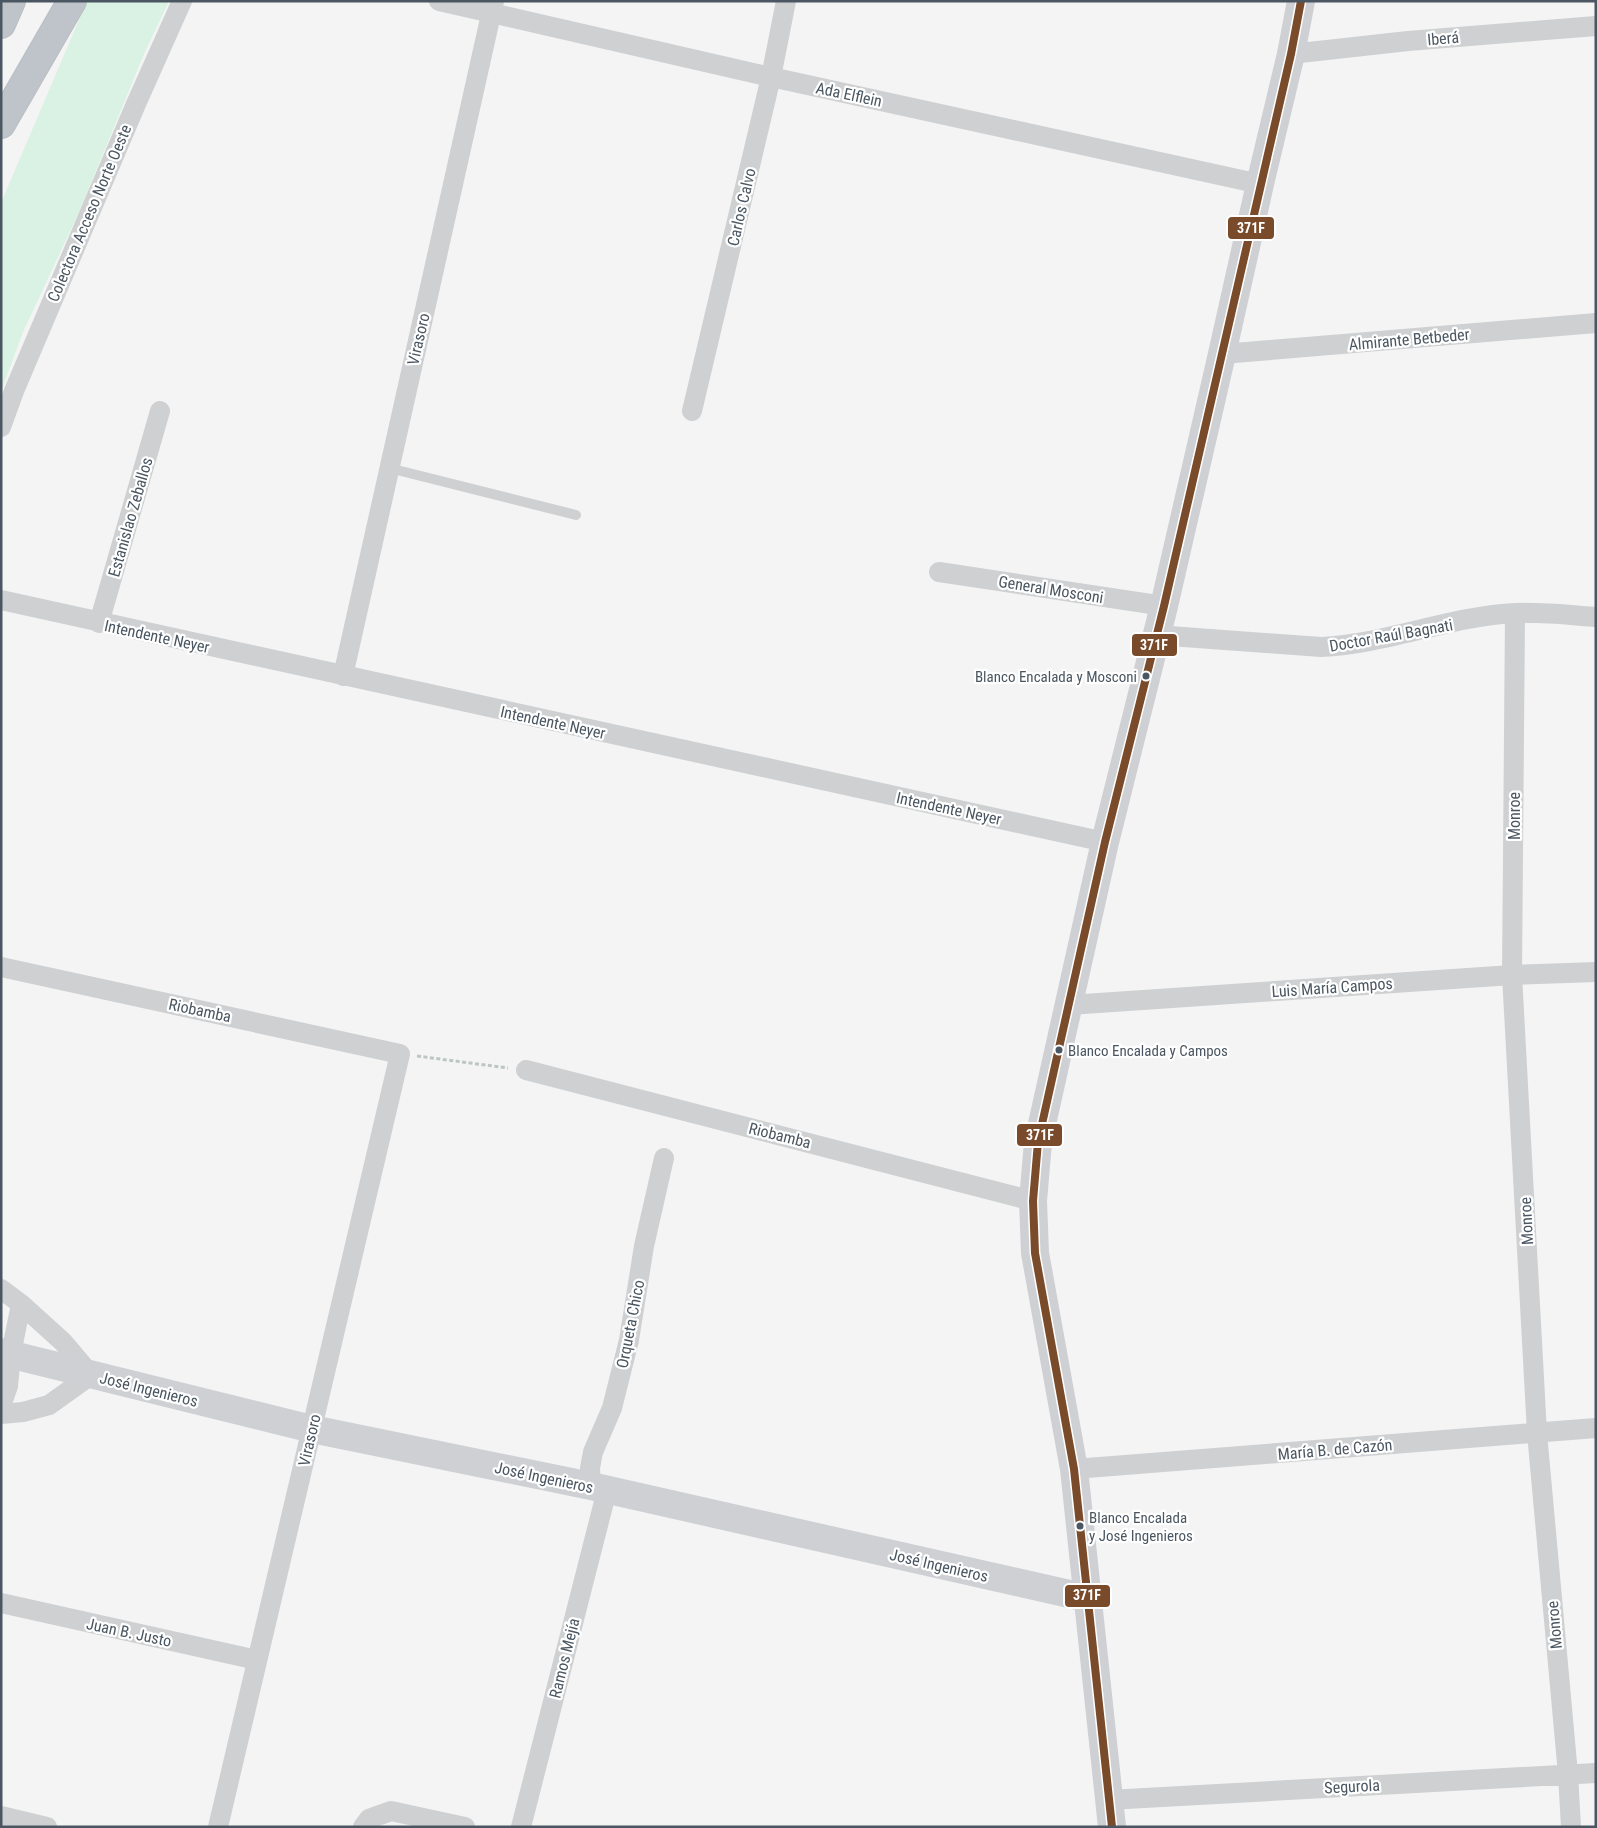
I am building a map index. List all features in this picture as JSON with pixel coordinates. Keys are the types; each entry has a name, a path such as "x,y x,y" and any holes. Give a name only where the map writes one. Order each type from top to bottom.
{"highway":[{"path":"1,24 11,1"},
{"path":"1,116 53,1"},
{"path":"1,124 72,1"}],"street":[{"name":"Colectora Acceso Norte Oeste","path":"1,426 14,391 136,104 182,1"},
{"name":"Ada Elflein","path":"439,1 492,7 771,77 1260,184"},
{"name":"Carlos Calvo","path":"692,411 771,77 786,1"},
{"path":"1112,1827 1074,1470 1035,1253 1033,1201 1038,1142 1105,842 1164,606 1291,54 1301,1"},
{"name":"Virasoro","path":"343,676 492,7"},
{"name":"Iberá","path":"1291,54 1408,41 1596,26"},
{"name":"Almirante Betbeder","path":"1222,354 1596,323"},
{"name":"Estanislao Zeballos","path":"99,623 160,411"},
{"name":"General Mosconi","path":"939,572 1164,606"},
{"name":"Intendente Neyer","path":"1,600 1105,842"},
{"name":"Doctor Raúl Bagnati","path":"1156,635 1322,647 1346,646 1473,619 1515,613 1596,617"},
{"name":"Monroe","path":"1515,613 1512,975 1537,1433 1568,1774 1571,1827"},
{"name":"Riobamba","path":"1,967 400,1054"},
{"name":"Luis María Campos","path":"1069,1005 1512,975 1596,972"},
{"name":"Virasoro","path":"218,1827 400,1054"},
{"name":"Riobamba","path":"526,1070 1033,1201"},
{"name":"Orqueta Chico","path":"599,1488 590,1468 593,1452 612,1408 625,1357 644,1246 664,1158"},
{"path":"1,1290 21,1304 64,1342 91,1375 49,1405 23,1412 1,1414"},
{"path":"1,1406 8,1386 6,1353 21,1304"},
{"name":"José Ingenieros","path":"6,1353 312,1429 599,1488 1087,1598"},
{"name":"María B. de Cazón","path":"1074,1470 1596,1428"},
{"name":"Ramos Mejía","path":"521,1827 599,1488"},
{"name":"Juan B. Justo","path":"1,1603 257,1660"},
{"name":"Segurola","path":"1108,1800 1596,1773"},
{"path":"366,1823 391,1811 465,1827"},
{"path":"1,1816 47,1827"}],"lane":[{"path":"389,468 576,515"}],"path":[{"path":"400,1054 526,1070"}],"green space":[{"path":"87,1 169,1 144,54 79,212 23,332 1,392 1,203"}],"transit line":[{"name":"371F","path":"1112,1827 1074,1469 1035,1253 1033,1201 1038,1142 1105,842 1164,606 1291,54 1301,1"}],"place":[{"name":"Blanco Encalada y Mosconi","path":"1146,676"},
{"name":"Blanco Encalada y Campos","path":"1059,1050"},
{"name":"Blanco Encalada y José Ingenieros","path":"1080,1526"}]}
